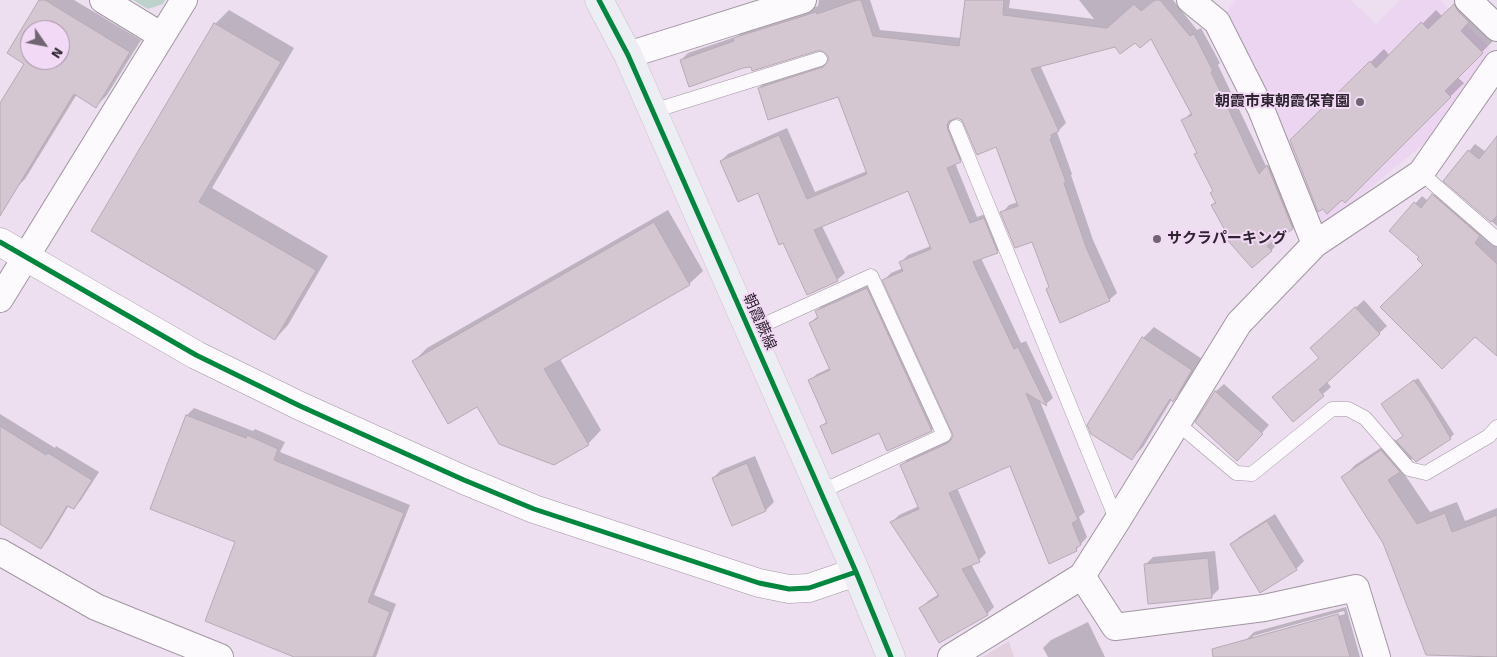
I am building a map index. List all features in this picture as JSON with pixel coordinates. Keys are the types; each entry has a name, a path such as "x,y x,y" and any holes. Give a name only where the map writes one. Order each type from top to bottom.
{"main road":[{"name":"朝霞蕨線","path":"599,0 628,55 653,111 856,572 891,657"}],"street":[{"path":"103,0 162,36"},
{"path":"0,300 184,0"},
{"path":"628,55 803,0"},
{"path":"1190,0 1216,22 1261,109 1315,244"},
{"path":"1468,0 1497,28"},
{"path":"951,657 1082,576 1239,323 1315,244 1421,173 1494,77"},
{"path":"0,242 196,355 308,410 464,480 534,509 759,583 788,589 809,588 856,572"},
{"path":"0,552 96,607 220,657"},
{"path":"1082,576 1115,627 1264,608 1356,588 1377,657"}],"lane":[{"path":"653,111 820,59"},
{"path":"956,127 1117,521"},
{"path":"1421,173 1497,239"},
{"path":"750,331 872,276 944,435 820,492"},
{"path":"1177,423 1236,473 1252,474 1332,409 1348,409 1366,418 1409,470 1426,473 1489,436 1497,427"}],"shaded area":[{"name":"朝霞市東朝霞保育園","path":"1236,0 1351,0 1376,24 1400,0 1440,0 1491,49 1436,134 1319,230 1221,19"},
{"path":"1009,641 1014,657 982,657"}],"green space":[{"path":"133,0 165,0 163,4 148,9"}],"building":[{"path":"39,0 45,0 130,52 96,108 74,94 0,216 0,103 20,70 70,70 70,20 27,20"},
{"path":"861,0 873,36 959,46 965,0 1004,0 1003,15 1107,28 1134,4 1141,11 1155,0 1160,0 1190,36 1194,34 1213,71 1211,72 1259,174 1267,165 1293,229 1267,246 1272,251 1252,268 1223,235 1226,232 1211,205 1216,203 1210,193 1213,191 1194,154 1197,153 1181,120 1192,115 1151,39 1140,48 1135,43 1120,54 1115,47 1031,69 1059,131 1051,135 1052,139 1050,139 1066,182 1064,183 1086,247 1110,301 1060,323 1046,289 1049,287 1032,242 1015,248 1000,212 1018,206 996,147 977,155 962,120 957,118 949,121 947,125 948,130 961,162 947,168 970,223 984,218 998,253 973,262 1014,349 1018,347 1047,406 1026,393 1078,520 1072,523 1081,545 1076,548 1077,551 1049,564 1010,466 949,493 980,562 962,569 988,615 939,643 919,608 939,596 890,522 919,509 900,465 948,443 953,435 882,280 903,271 899,262 931,249 908,191 814,230 838,281 807,295 783,243 779,245 758,193 738,202 720,161 779,135 807,199 867,174 838,97 768,120 758,88 823,67 828,61 828,56 822,51 817,51 752,71 751,67 743,68 689,87 680,60 734,41 733,38 816,12 817,14"},
{"path":"1454,4 1469,22 1461,31 1483,53 1445,91 1451,97 1345,203 1342,200 1327,214 1323,209 1318,212 1290,140 1370,61 1376,68 1421,22 1428,29"},
{"path":"214,23 281,62 199,202 316,270 275,340 91,231"},
{"path":"20,31 20,61 7,53"},
{"path":"1497,136 1497,216 1491,222 1443,181 1468,150 1479,159"},
{"path":"1432,194 1480,236 1475,243 1497,264 1497,356 1475,337 1442,369 1380,307 1423,265 1417,259 1419,257 1389,231 1414,202 1421,208"},
{"path":"654,222 690,285 544,369 589,445 554,465 499,444 477,407 448,424 412,361"},
{"path":"867,288 932,431 887,451 879,433 832,454 820,426 827,423 808,380 830,370 809,323 818,318 815,311"},
{"path":"1355,307 1380,334 1319,390 1324,396 1293,422 1272,397 1319,358 1310,348"},
{"path":"1142,337 1192,370 1173,402 1170,399 1132,460 1091,434 1087,425"},
{"path":"1414,380 1451,439 1416,462 1396,441 1403,436 1381,404"},
{"path":"1215,391 1263,434 1237,461 1195,422"},
{"path":"186,415 246,438 247,435 278,449 274,460 404,513 368,602 390,612 373,657 294,657 205,621 235,542 150,509"},
{"path":"0,426 46,455 48,453 92,480 74,509 67,506 41,549 0,524"},
{"path":"1381,450 1400,472 1388,480 1417,524 1445,513 1452,532 1497,515 1497,657 1426,655 1383,543 1341,477"},
{"path":"747,463 766,511 732,526 712,478"},
{"path":"1267,521 1297,570 1260,593 1230,544"},
{"path":"1208,558 1212,598 1148,604 1144,564"},
{"path":"1338,614 1350,657 1213,657 1212,649"}],"cycle path":[{"path":"599,0 628,55 856,572 891,657"},
{"path":"0,242 196,355 300,406 464,480 534,509 759,583 789,589 809,588 856,572"}],"place":[{"name":"朝霞市東朝霞保育園","path":"1360,102"},
{"name":"サクラパーキング","path":"1157,239"}]}
